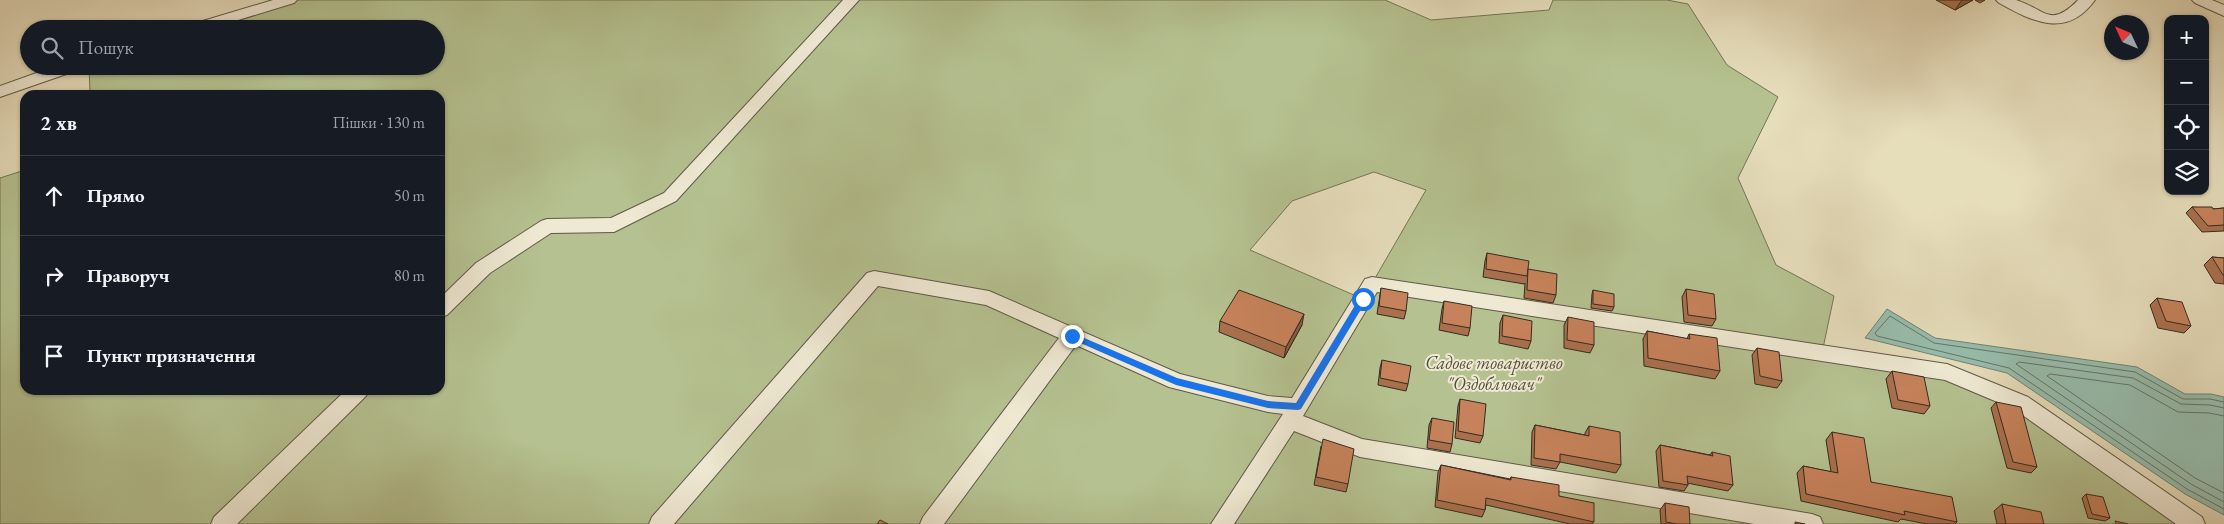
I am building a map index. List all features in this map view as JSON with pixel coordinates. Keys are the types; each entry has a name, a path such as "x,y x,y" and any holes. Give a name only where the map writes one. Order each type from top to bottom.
{"street":[{"path":"222,20 290,0"},
{"path":"445,305 483,268 547,226 614,225 670,197 851,0"},
{"path":"2004,0 2025,11 2055,19 2067,18 2087,0"},
{"path":"2200,0 2224,11"},
{"path":"0,92 47,75"},
{"path":"660,524 874,278 988,298 1176,382 1268,404 1294,413 1360,448 1812,524"},
{"path":"1222,524 1294,413 1372,284 1947,372 2020,403 2194,524"},
{"path":"931,524 1072,336"},
{"path":"222,524 354,395"}],"green space":[{"name":"Садове товариство \"Оздоблювач\"","path":"289,0 1385,0 1431,20 1549,10 1553,0 1667,0 1688,4 1727,65 1778,97 1738,178 1776,265 1834,296 1822,353 1947,372 2020,403 2194,524 0,524 0,178 20,172 20,395 445,395 445,90 90,90 89,75 445,75 445,20 221,20","holes":["1374,172 1426,190 1363,299 1250,250 1292,201"]}],"water":[{"path":"1887,309 1935,338 2137,367 2185,394 2211,394 2224,397 2224,515 2185,494 2007,373 1865,338"}],"building":[{"path":"2192,207 2224,208 2224,225 2208,226"},
{"path":"1487,253 1529,261 1527,276 1486,269"},
{"path":"2212,257 2224,258 2224,275 2223,275"},
{"path":"1528,269 1557,274 1556,295 1527,290"},
{"path":"1381,288 1408,293 1406,311 1379,306"},
{"path":"1686,289 1714,294 1716,319 1688,315"},
{"path":"1239,290 1304,314 1286,347 1220,321"},
{"path":"1593,290 1614,294 1614,307 1593,304"},
{"path":"2157,298 2182,302 2191,326 2166,321"},
{"path":"1444,301 1472,306 1470,328 1442,323"},
{"path":"1503,315 1532,321 1531,341 1502,336"},
{"path":"1568,317 1594,322 1594,345 1567,340"},
{"path":"1647,331 1690,339 1689,334 1717,338 1720,371 1648,358"},
{"path":"1757,348 1779,352 1782,381 1760,376"},
{"path":"1382,360 1411,366 1408,384 1380,378"},
{"path":"1892,371 1924,377 1930,406 1898,400"},
{"path":"1460,399 1486,404 1483,436 1458,431"},
{"path":"1996,402 2021,407 2037,467 2013,462"},
{"path":"1432,418 1454,422 1452,444 1429,440"},
{"path":"1535,425 1589,436 1589,426 1620,432 1621,465 1560,454 1560,462 1534,458"},
{"path":"1832,432 1864,438 1871,482 1952,497 1957,522 1904,511 1905,515 1806,494 1803,466 1838,473"},
{"path":"1323,439 1354,449 1348,484 1316,477"},
{"path":"1660,445 1713,456 1712,452 1730,456 1733,485 1687,476 1688,485 1663,481"},
{"path":"1441,465 1511,480 1511,477 1559,485 1559,496 1594,503 1594,522 1486,498 1485,510 1437,500"},
{"path":"2086,494 2103,497 2110,518 2092,514"},
{"path":"1665,503 1689,507 1690,524 1666,522"},
{"path":"2002,504 2041,512 2044,524 2006,524"},
{"path":"880,520 888,524 877,524"},
{"path":"2115,521 2128,524 2116,524"}],"route":[{"path":"1072,336 1176,382 1268,404 1298,407 1363,299"}]}
